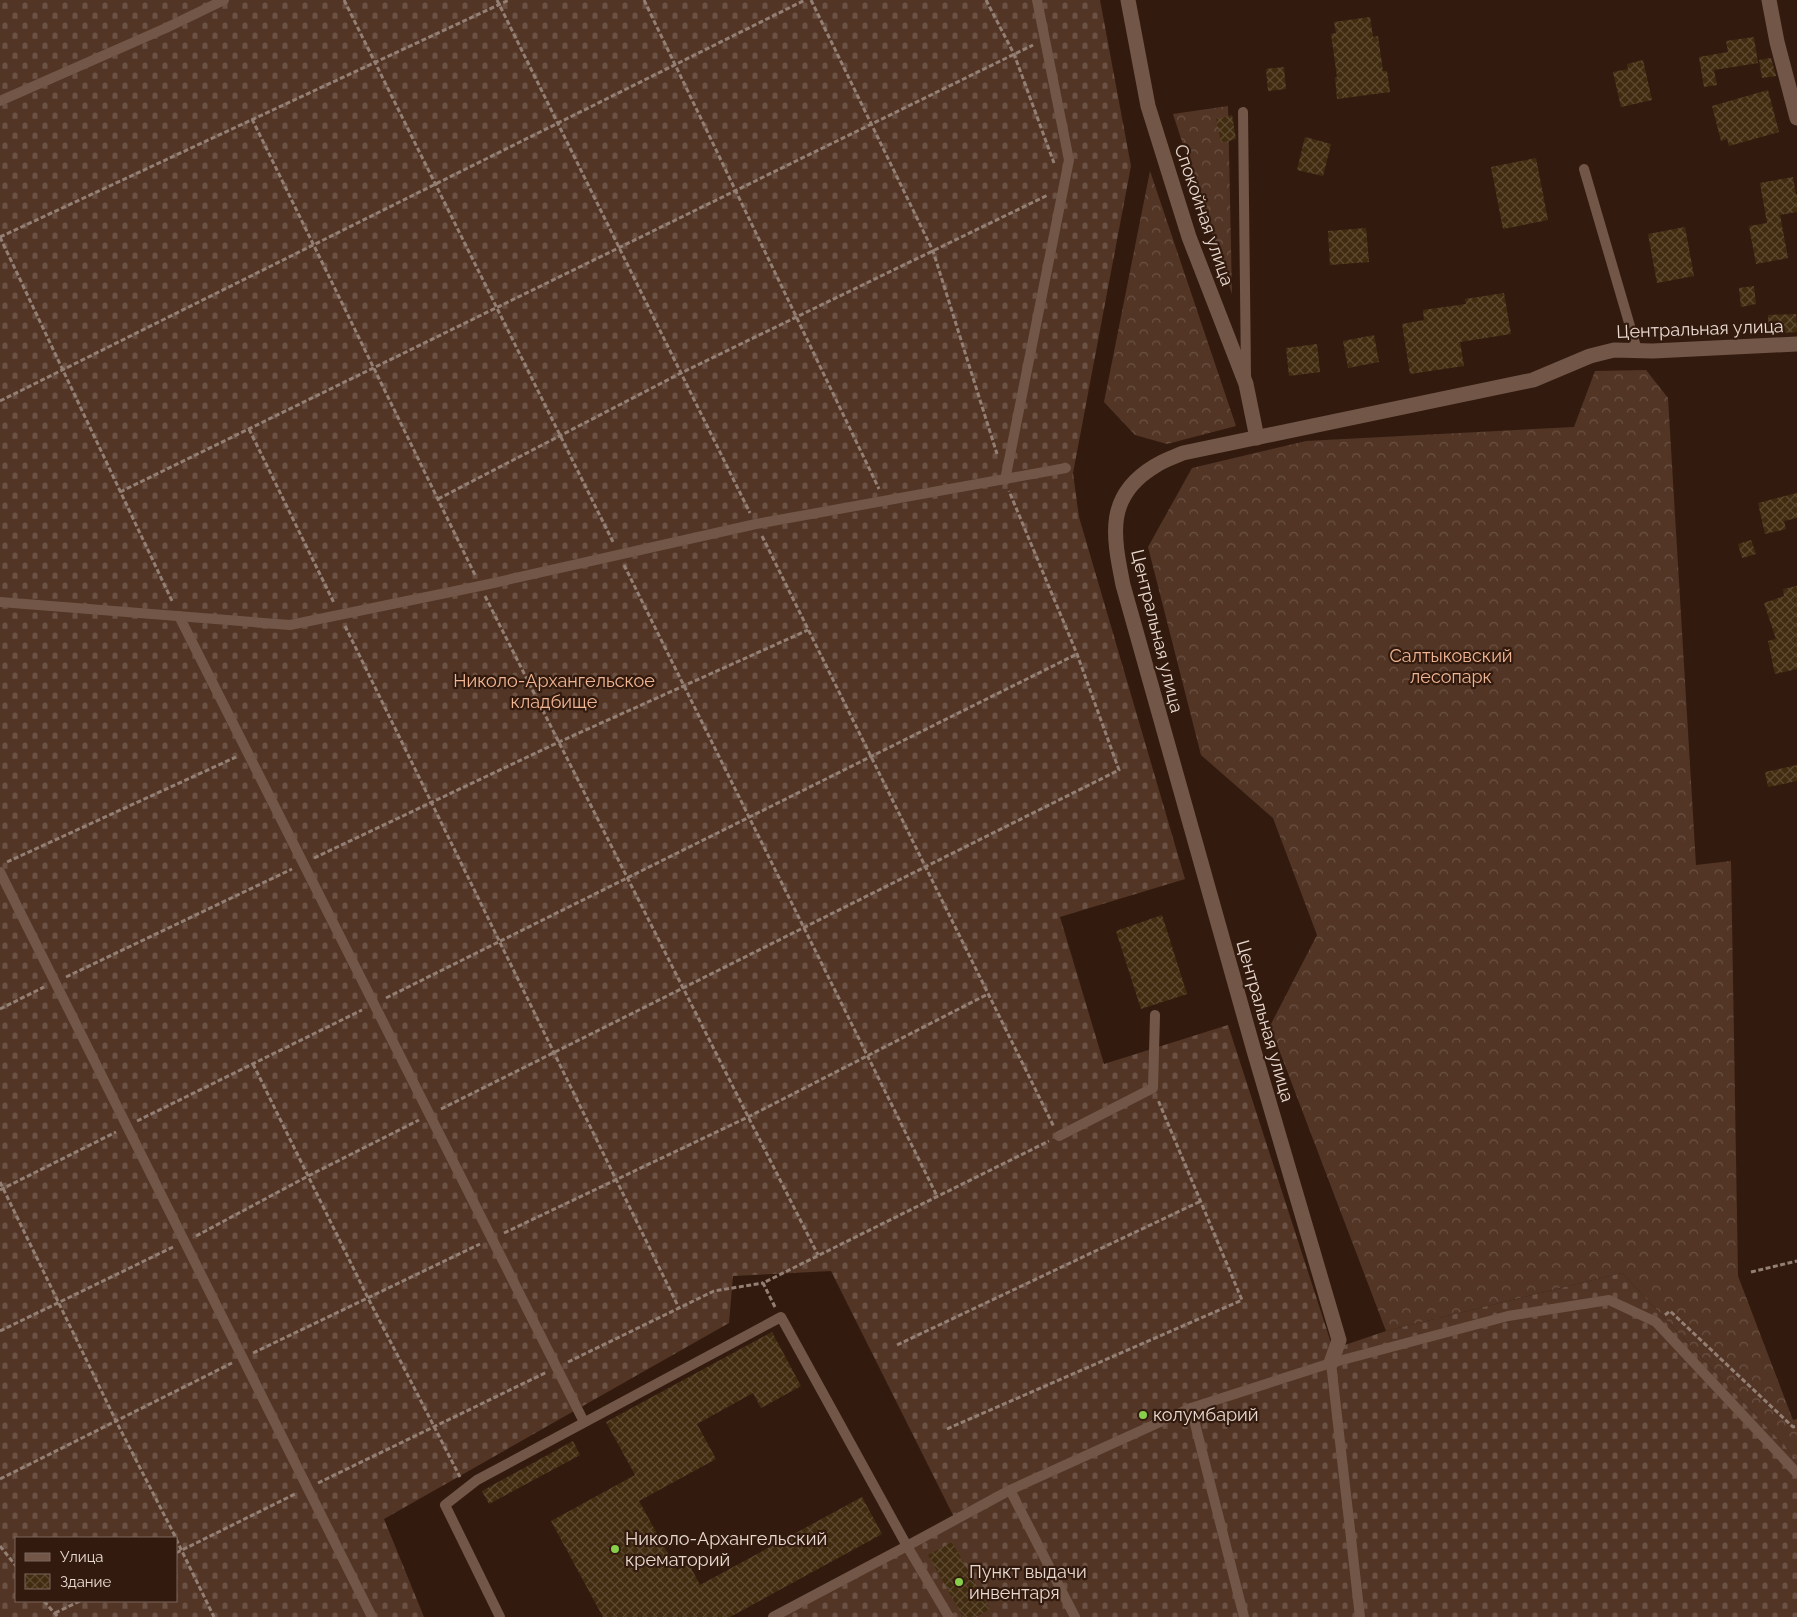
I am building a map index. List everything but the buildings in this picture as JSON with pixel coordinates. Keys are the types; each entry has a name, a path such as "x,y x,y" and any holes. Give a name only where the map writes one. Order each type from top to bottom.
{"street":[{"name":"Спокойная улица","path":"1128,0 1151,114 1189,237 1246,384 1257,438"},
{"path":"1769,0 1777,42 1797,118"},
{"name":"Центральная улица","path":"1331,1363 1339,1340 1254,1051 1123,585 1116,550 1116,520 1122,497 1134,481 1156,465 1183,453 1533,380 1590,356 1614,350 1797,344"}],"lane":[{"path":"0,100 166,28 224,0"},
{"path":"1005,480 1069,160 1036,0"},
{"path":"1243,112 1246,384"},
{"path":"1584,169 1637,350"},
{"path":"0,602 290,625 480,586 756,524 1066,468"},
{"path":"179,616 584,1422"},
{"path":"0,872 372,1617"},
{"path":"1058,1136 1153,1088 1155,1015"},
{"path":"773,1617 1010,1490 1191,1408 1331,1363 1508,1316 1609,1300 1656,1322 1797,1473"},
{"path":"500,1617 445,1505 477,1480 781,1317 907,1546 949,1617"},
{"path":"1331,1363 1360,1617"},
{"path":"1191,1408 1244,1617"},
{"path":"1010,1490 1075,1617"}],"path":[{"path":"344,0 937,1196"},
{"path":"178,1552 714,1291 763,1283 1058,1136 496,0"},
{"path":"179,616 0,237 509,0"},
{"path":"644,0 885,501"},
{"path":"0,401 805,0"},
{"path":"0,1331 184,1242 308,1176 1119,770 1077,654 1005,480 933,251 811,0"},
{"path":"438,500 681,373 1064,188 1014,54 986,0"},
{"path":"120,492 1044,39"},
{"path":"252,119 480,586 818,1255"},
{"path":"249,429 679,1308"},
{"path":"0,1009 431,802 808,630"},
{"path":"1,1189 1077,654"},
{"path":"0,866 247,752"},
{"path":"0,1479 242,1358 748,1117 988,994"},
{"path":"253,1064 368,1298 466,1488"},
{"path":"947,1429 1242,1300 1153,1088"},
{"path":"0,1182 1,1189 175,1537"},
{"path":"898,1345 1201,1202"},
{"path":"1751,1272 1797,1261"},
{"path":"763,1283 781,1317"},
{"path":"1656,1322 1670,1311 1793,1427 1797,1426"},
{"path":"178,1543 214,1617"},
{"path":"0,1546 15,1565"},
{"path":"45,1602 56,1615 78,1602"}],"green space":[{"name":"Николо-Архангельское кладбище","path":"0,0 1100,0 1131,166 1073,473 1079,517 1185,879 1060,917 1104,1064 1228,1025 1333,1349 1386,1331 1622,1273 1797,1459 1797,1617 779,1617 956,1521 831,1271 733,1276 729,1323 384,1519 424,1617 0,1617"},
{"path":"1228,106 1232,294 1173,114"},
{"path":"1150,171 1236,426 1167,444 1135,435 1104,402"},
{"name":"Салтыковский лесопарк","path":"1646,370 1668,398 1696,865 1731,861 1738,1276 1793,1420 1797,1419 1797,1459 1622,1273 1386,1331 1270,1026 1317,935 1273,818 1201,755 1148,547 1192,468 1306,441 1574,427 1595,371"}],"place":[{"name":"колумбарий","path":"1143,1415"},
{"name":"Николо-Архангельский крематорий","path":"615,1549"},
{"name":"Пункт выдачи инвентаря","path":"959,1582"}]}
